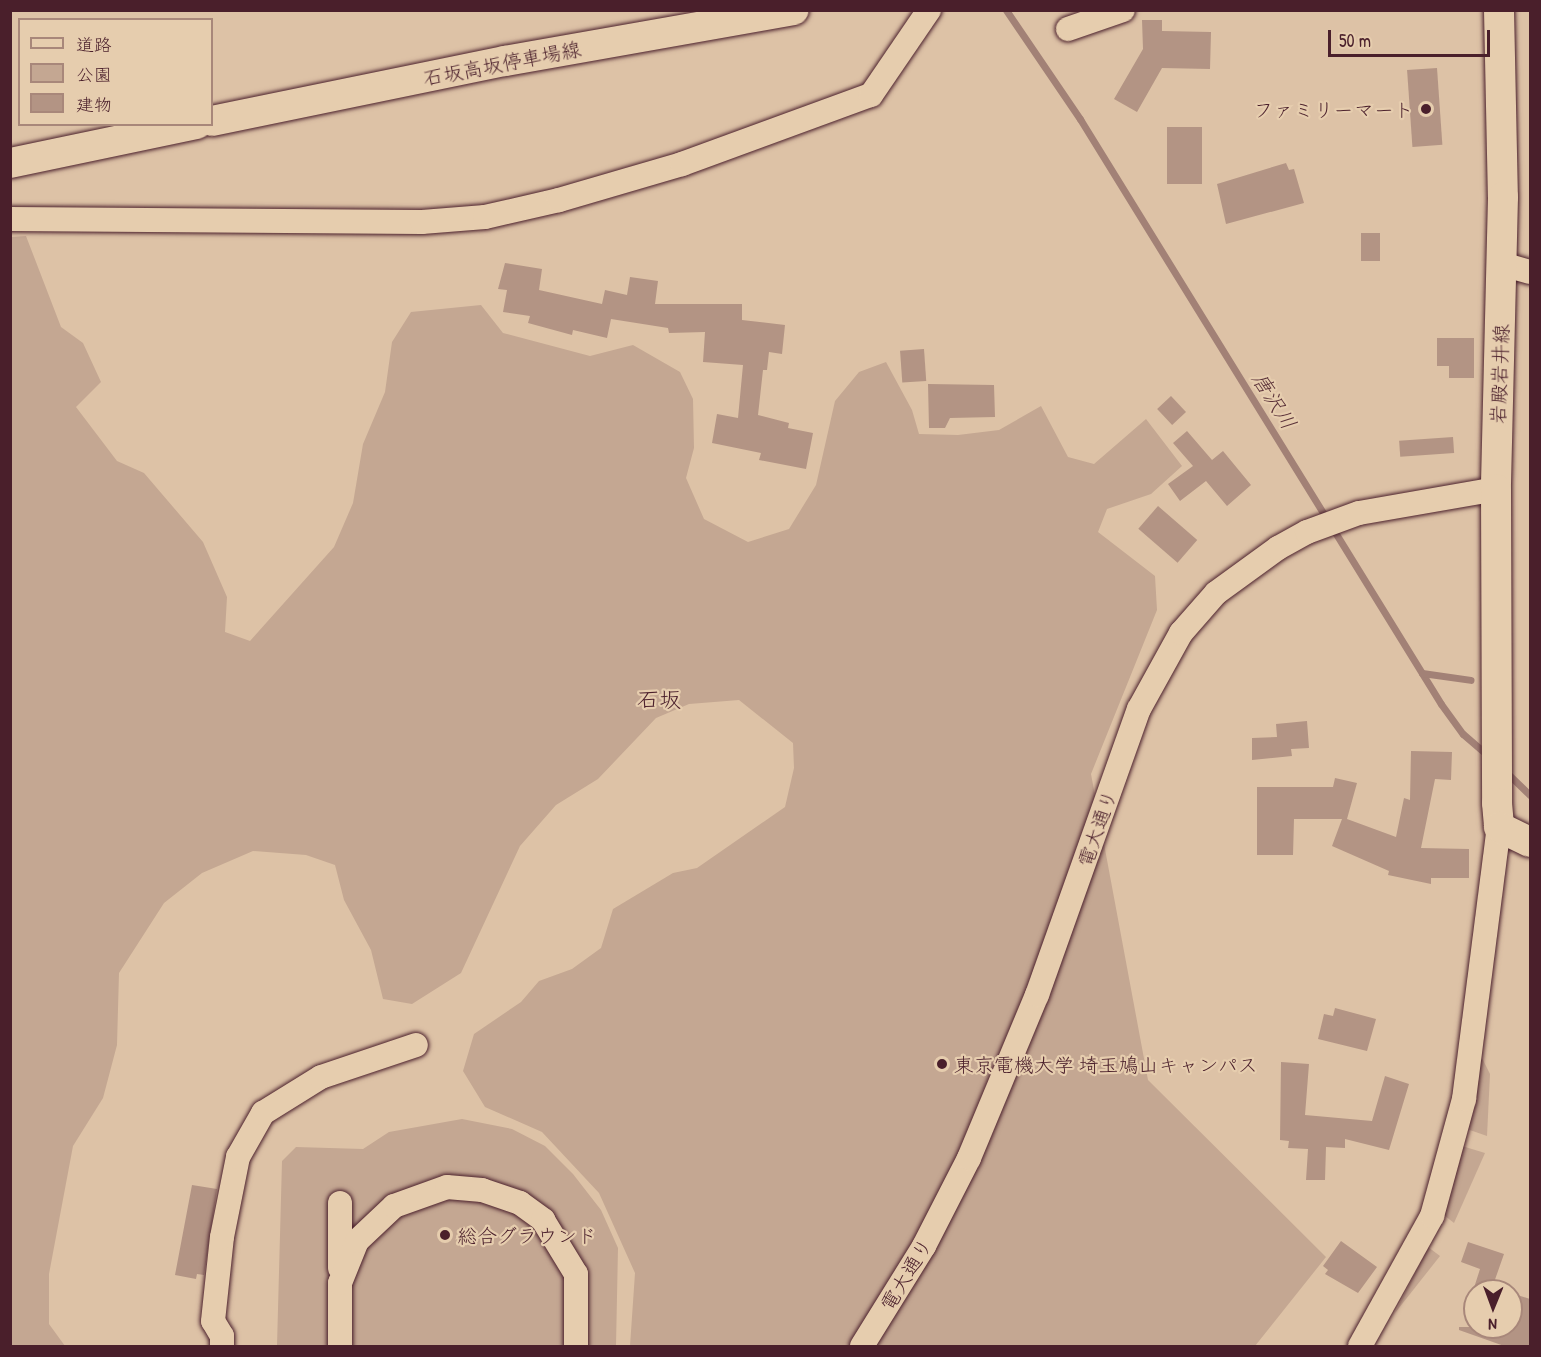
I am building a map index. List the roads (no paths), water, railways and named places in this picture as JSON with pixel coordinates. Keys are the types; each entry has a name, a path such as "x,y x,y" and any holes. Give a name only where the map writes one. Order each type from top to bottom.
{"main road":[{"name":"石坂高坂停車場線","path":"213,122 505,61 794,10"},
{"name":"岩殿岩井線","path":"1498,815 1496,489 1502,264 1499,10"},
{"path":"10,163 186,126"},
{"path":"1498,815 1530,842"}],"street":[{"path":"10,219 422,222 485,217 559,200 682,164 871,95 929,10"},
{"path":"1068,29 1123,10"},
{"path":"1502,264 1530,272"},
{"name":"電大通り","path":"862,1347 924,1246 969,1158 1037,995 1122,755 1158,670 1181,633 1216,593 1278,548 1307,532 1359,513 1496,489"},
{"path":"1360,1347 1432,1216 1464,1099 1498,815"},
{"path":"222,1347 222,1336 213,1321 222,1237 238,1157 263,1113 321,1077 417,1045"},
{"path":"340,1283 357,1241 394,1206 447,1187 482,1190 520,1203 543,1220 562,1248 576,1274 576,1347"},
{"path":"340,1203 340,1347"}],"waterway":[{"name":"唐沢川","path":"1006,10 1080,119 1441,704 1463,734 1489,757"},
{"path":"1422,673 1471,680"},
{"name":"唐沢川","path":"1506,772 1530,795"}],"place":[{"name":"ファミリーマート","path":"1426,109"},
{"name":"東京電機大学 埼玉鳩山キャンパス","path":"942,1064"},
{"name":"総合グラウンド","path":"445,1235"}],"district":[{"name":"石坂","path":"659,700"}]}
